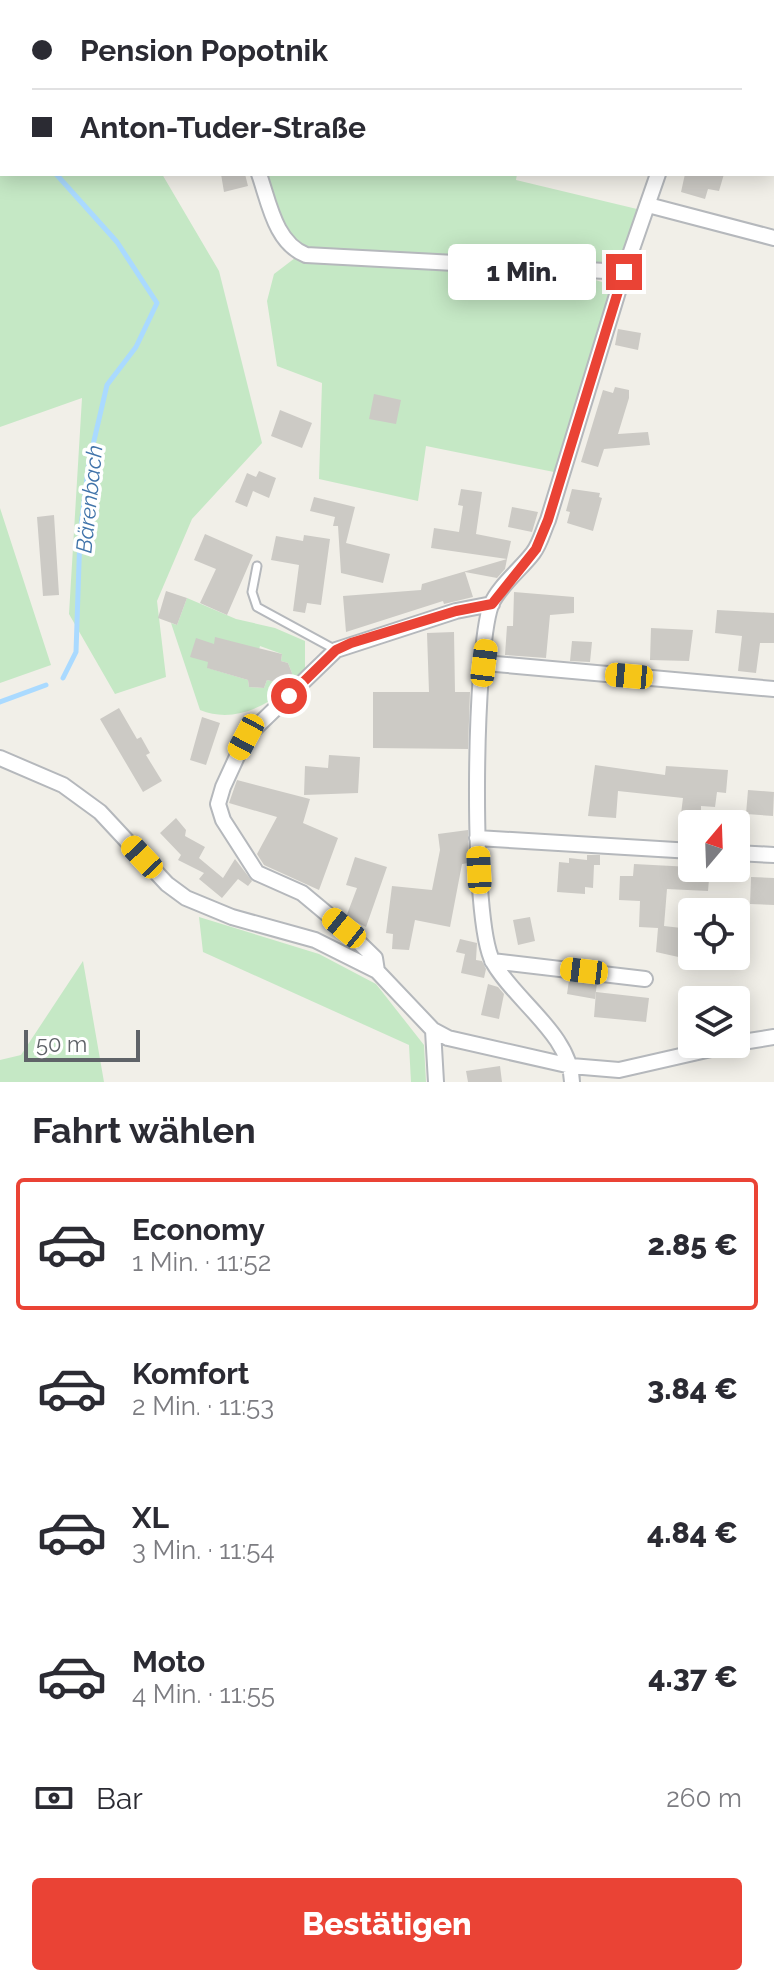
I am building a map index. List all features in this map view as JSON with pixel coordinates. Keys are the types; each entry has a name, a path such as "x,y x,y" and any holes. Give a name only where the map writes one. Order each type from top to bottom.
{"street":[{"path":"260,176 280,233 288,245 306,255 624,272"},
{"path":"572,1082 571,1066 552,1036 492,961 481,902 477,838 478,725 492,604 536,549 548,520 624,272 657,176"},
{"path":"648,205 774,238"},
{"path":"377,971 375,958 334,919 302,893 257,873 239,850 218,804 246,737 336,650 456,611 492,604"},
{"path":"484,663 774,689"},
{"path":"0,758 32,769 63,785 100,812 167,884 186,898 232,917 315,940 377,971 433,1030 448,1038 571,1066 635,1069 679,1058"},
{"path":"477,838 678,850"},
{"path":"750,854 774,855"},
{"path":"492,961 645,979"},
{"path":"433,1030 436,1082"},
{"path":"750,1041 774,1037"}],"lane":[{"path":"257,566 252,592 257,607 336,650"}],"green space":[{"path":"0,176 163,176 219,271 262,443 192,519 157,601 166,677 115,694 69,614 82,398 0,427"},
{"path":"266,176 517,176 516,180 637,209 619,267 311,249 286,227"},
{"path":"295,258 592,279 612,285 554,472 426,446 418,501 319,479 322,383 277,366 267,301 274,274"},
{"path":"0,508 51,665 0,683"},
{"path":"187,598 236,619 275,628 305,641 305,671 283,692 244,712 229,715 200,710 171,623 177,625","holes":["214,644 259,650 260,646 282,654 281,661 288,663 292,673 290,681 283,684 267,680 264,688 249,687 248,680 208,668"]},
{"path":"199,917 319,954 376,984 424,1045 426,1082 411,1082 409,1045 203,952"},
{"path":"83,961 104,1082 0,1082 0,1060 21,1055"}],"building":[{"path":"221,176 246,176 248,186 224,192"},
{"path":"685,176 723,176 719,191 708,189 705,199 681,192"},
{"path":"618,329 641,333 638,350 615,345"},
{"path":"615,387 629,390 618,434 648,432 650,445 604,449 598,467 581,462 603,390 613,393"},
{"path":"374,394 401,400 396,424 369,419"},
{"path":"280,410 312,423 302,448 271,436"},
{"path":"259,471 276,478 269,498 253,491 247,507 235,502 247,473 256,477"},
{"path":"461,489 482,492 476,534 511,541 507,559 431,548 434,528 459,532 463,506 458,505"},
{"path":"572,489 600,493 599,497 602,498 593,531 567,523 570,512 566,511"},
{"path":"314,497 355,507 346,543 390,554 383,583 341,573 338,526 333,526 335,517 310,511"},
{"path":"512,507 538,512 532,532 508,527"},
{"path":"54,515 59,595 43,596 37,517"},
{"path":"205,534 253,555 227,615 200,603 216,569 194,560"},
{"path":"304,535 330,539 321,605 307,603 305,613 293,611 299,565 271,560 276,536 303,541"},
{"path":"507,559 505,569 497,578 465,572 473,597 444,604 443,601 346,632 343,596 421,590 422,584"},
{"path":"166,591 187,598 177,625 158,618"},
{"path":"514,592 574,597 574,613 550,615 546,658 505,655 507,626 513,626"},
{"path":"717,610 774,613 774,643 760,643 756,673 738,671 742,636 715,633"},
{"path":"651,628 693,630 689,661 650,660"},
{"path":"454,632 455,692 470,692 468,749 373,748 373,692 429,692 427,633"},
{"path":"215,637 282,654 281,661 288,663 292,673 291,680 283,684 267,680 264,688 249,687 248,680 207,668 208,662 190,657 196,638 214,644"},
{"path":"572,641 592,642 590,662 570,661"},
{"path":"119,708 137,739 141,737 150,753 146,755 162,781 143,792 100,719"},
{"path":"202,717 220,723 206,765 190,760"},
{"path":"329,755 360,757 358,793 304,795 305,766 328,768"},
{"path":"595,765 665,775 666,766 728,770 726,793 717,792 715,807 682,810 683,798 618,791 616,818 588,816"},
{"path":"237,780 310,799 303,823 338,838 319,890 264,865 257,854 277,817 229,803"},
{"path":"748,790 774,792 773,816 750,814 750,810 746,810"},
{"path":"176,818 186,830 185,836 205,847 199,858 223,878 235,859 252,881 248,886 238,879 222,898 199,879 204,873 178,860 181,855 160,833"},
{"path":"468,830 469,863 462,864 450,927 415,920 409,950 392,949 393,934 386,933 392,886 432,890 440,850 438,834"},
{"path":"587,855 600,855 600,865 594,865 593,888 585,887 585,894 557,892 559,862 569,863 569,858 587,860"},
{"path":"355,857 387,867 366,927 346,917 357,888 346,885"},
{"path":"634,864 678,866 678,882 709,882 708,891 667,889 664,926 678,928 678,957 656,952 658,928 639,927 640,901 619,900 620,876 633,876"},
{"path":"751,877 774,878 774,905 750,904"},
{"path":"530,917 535,941 518,945 513,920"},
{"path":"460,939 477,943 476,960 482,961 486,969 484,978 461,973 465,954 456,952"},
{"path":"569,980 597,983 595,999 567,994"},
{"path":"488,984 498,987 504,994 499,1019 481,1015"},
{"path":"596,992 649,998 646,1022 594,1017"},
{"path":"500,1066 502,1082 468,1082 466,1071"}],"waterway":[{"name":"Bärenbach","path":"58,176 117,242 157,303 136,347 107,385 89,462 80,534 76,652 63,678"},
{"name":"Bärenbach","path":"0,702 46,685"}],"route":[{"path":"289,696 336,650 351,643 456,611 492,604 536,549 576,435 624,272"}]}
